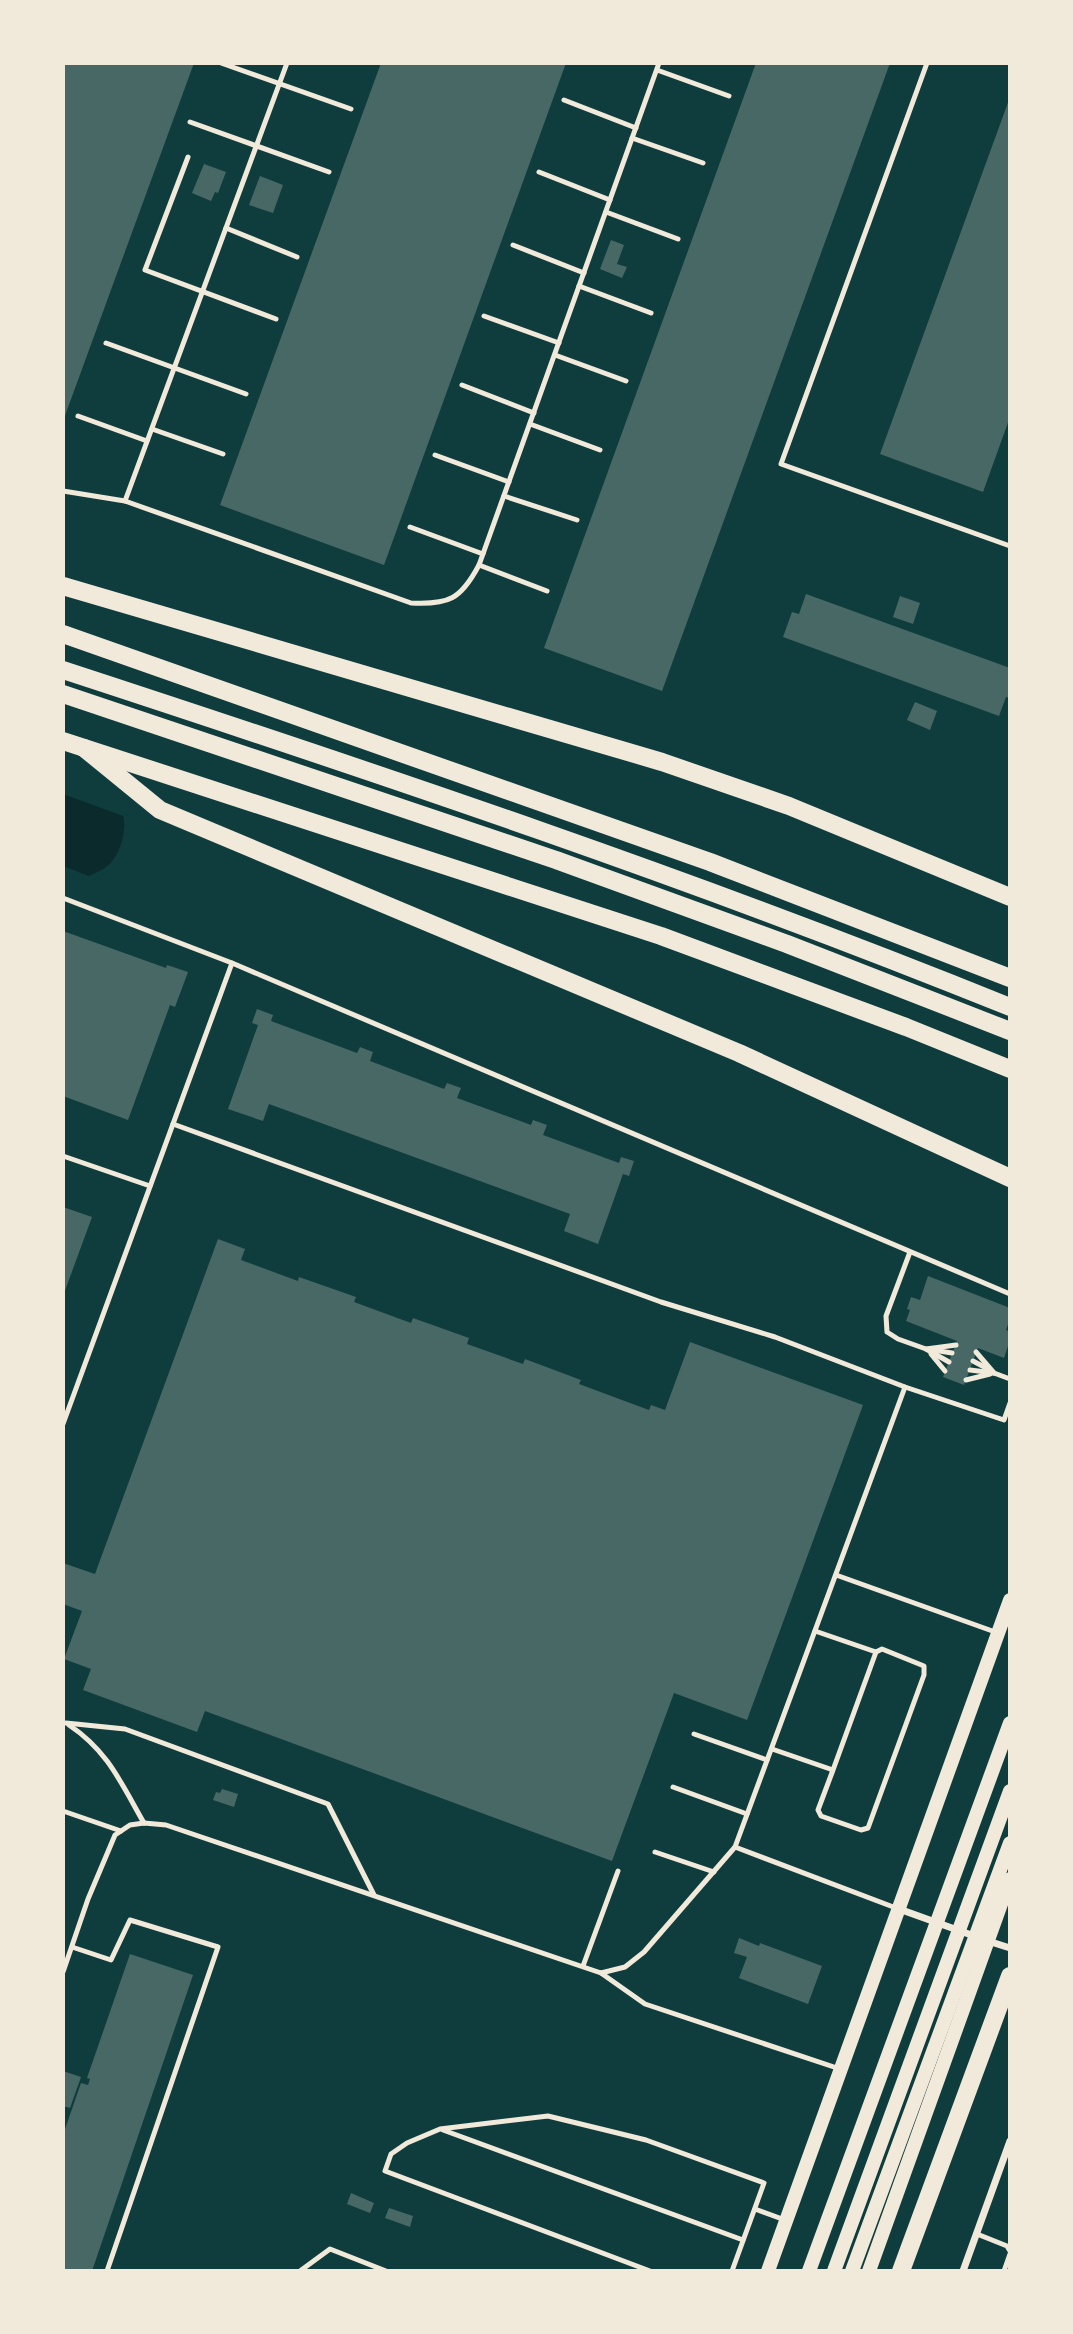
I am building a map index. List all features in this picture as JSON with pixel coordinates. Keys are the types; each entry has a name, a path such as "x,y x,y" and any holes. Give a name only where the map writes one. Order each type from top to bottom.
{"highway":[{"path":"63,586 662,762 789,806 1010,897"},
{"path":"63,634 710,862 1010,978"},
{"path":"63,670 574,842 795,922 1010,1007"},
{"path":"63,694 556,860 787,944 1010,1031"},
{"path":"63,741 661,936 906,1027 1010,1069"},
{"path":"84,748 160,810 739,1052 1010,1178"},
{"path":"901,2271 1010,1976"}],"main road":[{"path":"768,2271 1010,1600"},
{"path":"809,2271 1010,1723"},
{"path":"834,2271 1010,1791"},
{"path":"852,2271 1010,1843"},
{"path":"869,2271 1010,1879"}],"street":[{"path":"899,1909 1010,1948"},
{"path":"963,2271 1010,2141"}],"lane":[{"path":"221,63 351,109"},
{"path":"125,501 286,63"},
{"path":"63,491 125,501 411,603 432,604 452,598 468,586 479,565 659,63"},
{"path":"927,63 780,464 1010,546"},
{"path":"657,70 729,96"},
{"path":"564,100 636,128"},
{"path":"190,122 329,172"},
{"path":"632,138 703,163"},
{"path":"187,157 145,270 276,319"},
{"path":"539,172 610,200"},
{"path":"606,212 678,239"},
{"path":"226,228 297,257"},
{"path":"513,245 584,272"},
{"path":"579,286 651,313"},
{"path":"484,316 559,343"},
{"path":"106,343 246,394"},
{"path":"555,355 626,381"},
{"path":"461,385 534,413"},
{"path":"78,416 147,441"},
{"path":"530,424 600,450"},
{"path":"152,429 223,454"},
{"path":"435,455 509,482"},
{"path":"504,496 577,520"},
{"path":"410,527 483,554"},
{"path":"479,565 547,591"},
{"path":"63,898 232,963 1010,1294"},
{"path":"63,1424 232,963"},
{"path":"173,1124 661,1302 775,1337 905,1387 1004,1420 1010,1403"},
{"path":"63,1156 150,1186"},
{"path":"910,1252 886,1316 887,1332 949,1362"},
{"path":"926,1349 956,1345"},
{"path":"926,1349 952,1353"},
{"path":"926,1349 945,1371"},
{"path":"976,1352 994,1373"},
{"path":"973,1361 1010,1379"},
{"path":"970,1370 994,1373"},
{"path":"966,1380 994,1373"},
{"path":"601,1973 625,1967 644,1952 735,1847 905,1387"},
{"path":"836,1575 998,1633"},
{"path":"815,1631 876,1652"},
{"path":"882,1649 924,1666 924,1675 868,1828 861,1830 821,1816 818,1810 833,1770 876,1652 882,1649"},
{"path":"64,1722 89,1738 112,1766 144,1823"},
{"path":"64,1722 124,1729 328,1804 374,1895"},
{"path":"694,1734 767,1760"},
{"path":"772,1749 833,1770"},
{"path":"673,1787 747,1814"},
{"path":"63,1811 121,1831"},
{"path":"63,1972 88,1899 115,1835 130,1825 166,1825 583,1966 601,1973 645,2004 841,2069"},
{"path":"735,1847 899,1909"},
{"path":"655,1852 714,1872"},
{"path":"583,1966 618,1871"},
{"path":"72,1947 111,1960 130,1920 218,1947 107,2271"},
{"path":"650,2271 385,2171 391,2154 407,2143 440,2129 548,2116 646,2140 764,2183 732,2271"},
{"path":"440,2129 743,2240"},
{"path":"755,2210 786,2221"},
{"path":"977,2234 1007,2246 1010,2252 1004,2271"},
{"path":"300,2271 330,2249 386,2271"}],"water":[{"path":"63,794 123,816 124,833 116,856 102,870 89,876 63,866"}],"building":[{"path":"63,63 194,63 63,421"},
{"path":"381,63 566,63 384,565 220,505"},
{"path":"756,63 890,63 662,691 544,648"},
{"path":"1010,97 1010,417 983,492 880,454"},
{"path":"204,164 226,172 218,193 215,192 211,201 192,193"},
{"path":"260,176 283,185 273,213 249,205"},
{"path":"611,240 624,245 617,264 627,267 622,278 600,269"},
{"path":"806,594 1010,668 1010,698 1006,697 999,716 783,637 792,612 799,614"},
{"path":"900,596 920,603 913,624 893,617"},
{"path":"915,702 937,711 930,730 907,720"},
{"path":"63,931 166,968 167,965 188,972 175,1007 170,1005 128,1120 63,1096"},
{"path":"257,1009 273,1015 271,1021 357,1053 360,1047 373,1052 370,1061 444,1089 447,1083 461,1088 457,1098 531,1125 533,1120 547,1125 543,1135 619,1163 621,1157 634,1161 629,1176 623,1174 598,1244 564,1231 570,1214 269,1104 263,1121 228,1109 258,1025 252,1023"},
{"path":"63,1207 92,1217 63,1296"},
{"path":"218,1239 245,1249 241,1260 298,1281 299,1277 356,1297 354,1302 411,1323 413,1318 469,1338 467,1344 523,1364 525,1359 581,1380 579,1384 649,1410 651,1405 665,1410 690,1342 863,1405 747,1720 674,1693 612,1861 205,1711 197,1732 83,1690 91,1669 64,1659 82,1611 63,1604 63,1563 95,1574"},
{"path":"928,1276 1010,1308 1006,1330 1010,1332 1010,1346 1004,1358 978,1348 964,1385 943,1377 957,1341 906,1321 911,1297 920,1300"},
{"path":"222,1789 238,1794 234,1807 213,1800 216,1792 220,1793"},
{"path":"739,1938 822,1966 808,2004 739,1978 747,1957 734,1953"},
{"path":"130,1954 193,1975 92,2271 63,2271 63,2135 81,2083 88,2085 90,2079 87,2078"},
{"path":"63,2071 81,2077 70,2108 63,2106"},
{"path":"351,2193 374,2203 370,2213 347,2204"},
{"path":"389,2208 413,2216 410,2227 385,2218"}]}
